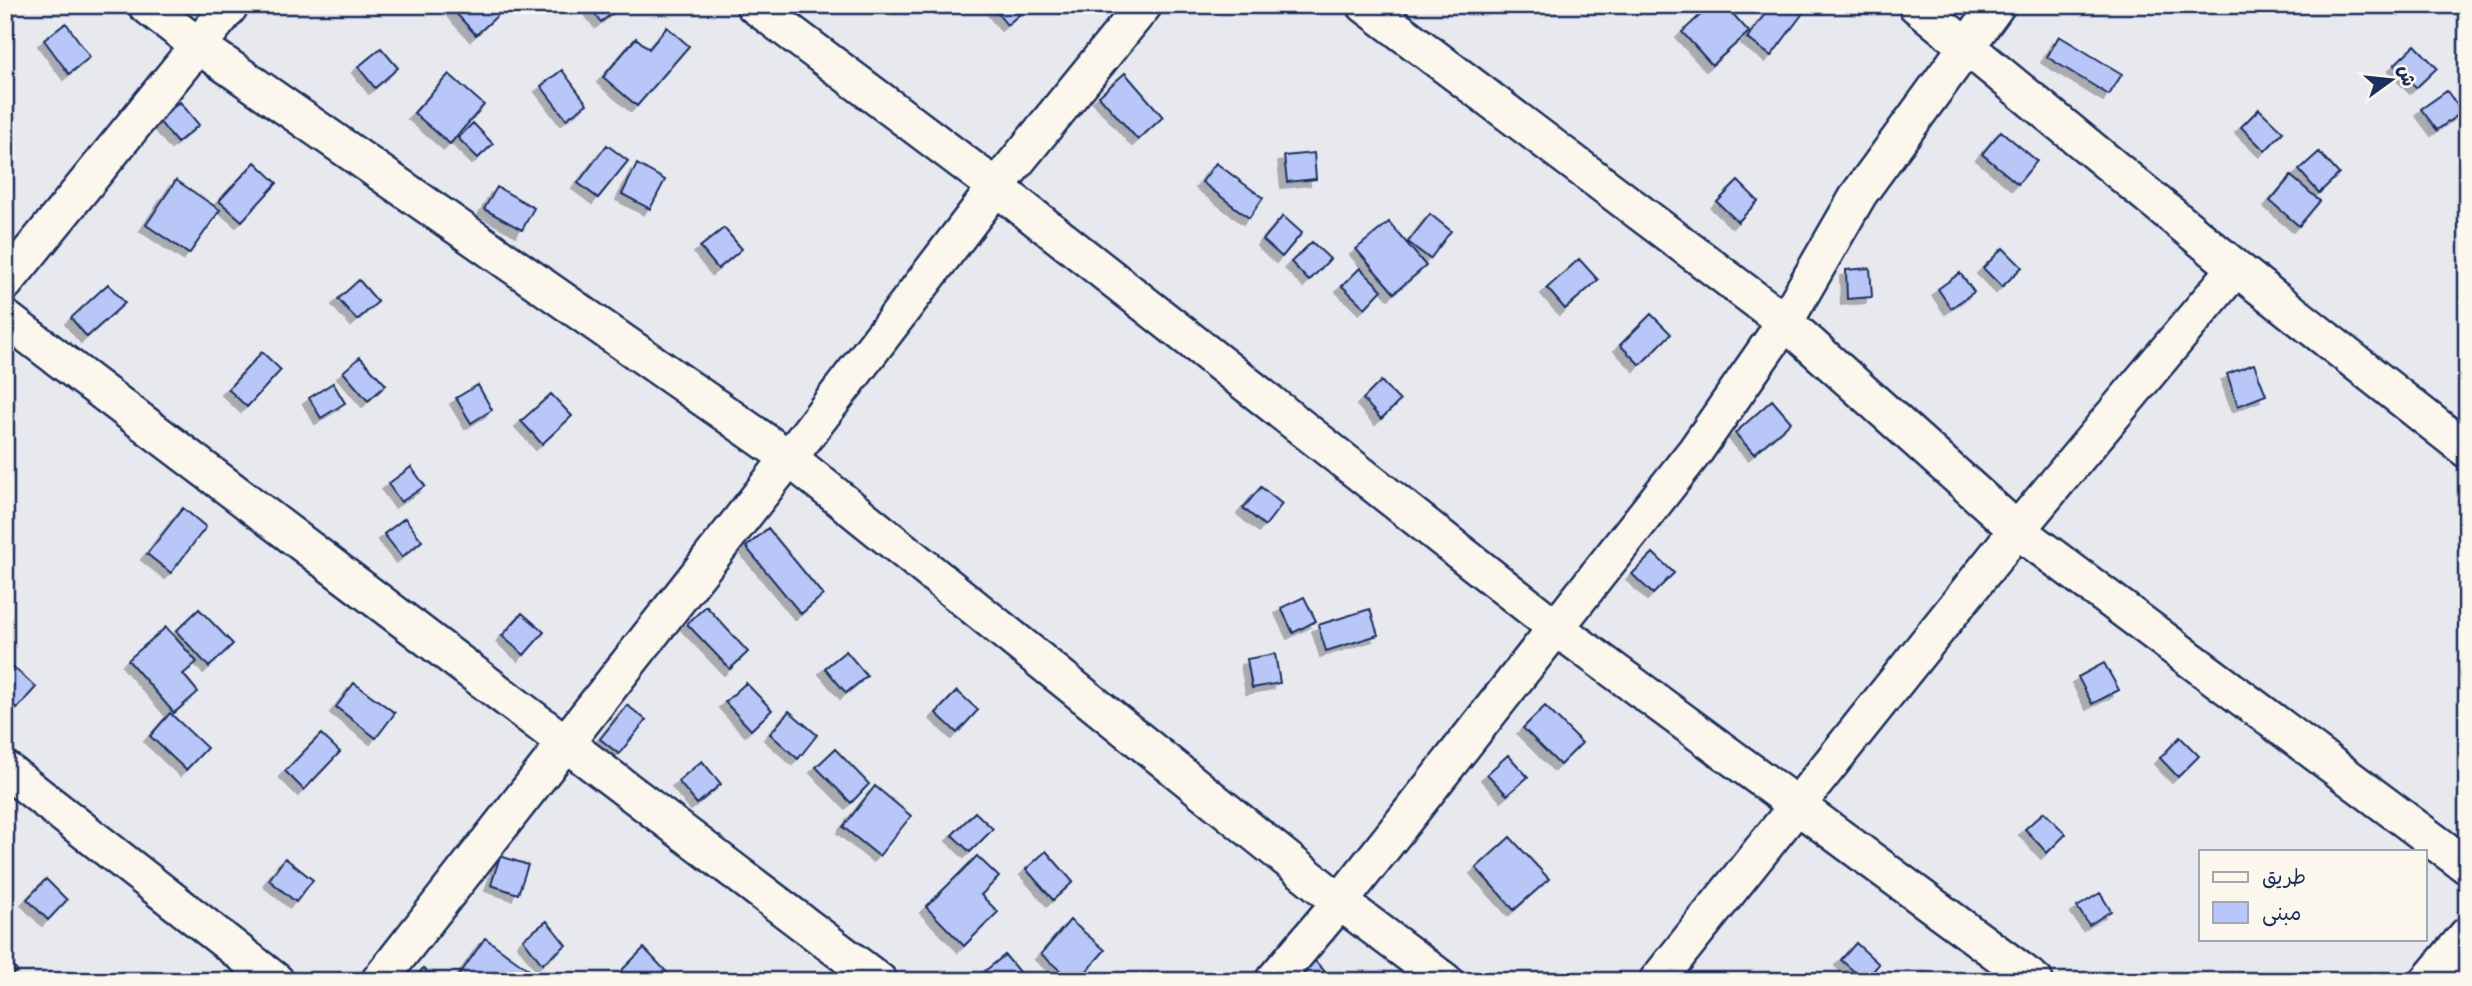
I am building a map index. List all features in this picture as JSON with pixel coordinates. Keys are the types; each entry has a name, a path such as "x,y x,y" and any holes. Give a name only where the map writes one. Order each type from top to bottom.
{"street":[{"path":"146,5 200,47 789,458 1340,902 1445,981"},
{"path":"5,283 200,47 231,5"},
{"path":"754,5 996,187 1555,627 2035,981"},
{"path":"379,981 789,458 996,187 1144,5"},
{"path":"1365,5 1785,322 2017,530 2467,866"},
{"path":"1916,5 2236,268 2467,450"},
{"path":"1273,981 1340,902 1696,450 1785,322 1859,194 1997,5"},
{"path":"1657,981 2017,530 2236,268"},
{"path":"5,318 878,981"},
{"path":"5,769 276,981"},
{"path":"2428,981 2467,935"}],"building":[{"path":"458,5 488,5 498,15 476,35 453,10"},
{"path":"588,5 623,5 601,22"},
{"path":"991,5 1013,5 1020,14 1007,25"},
{"path":"1711,5 1725,5 1749,32 1712,65 1682,32"},
{"path":"1772,5 1809,5 1771,56 1747,38"},
{"path":"66,23 90,57 69,74 44,40"},
{"path":"667,27 689,46 637,106 603,77 636,38 649,49"},
{"path":"2059,36 2122,74 2109,95 2047,57"},
{"path":"2415,45 2437,68 2416,88 2394,65"},
{"path":"381,48 398,68 375,88 358,67"},
{"path":"562,70 587,104 566,119 541,86"},
{"path":"1125,73 1163,117 1138,140 1099,96"},
{"path":"449,74 484,105 450,144 414,113"},
{"path":"2447,91 2462,112 2437,130 2421,109"},
{"path":"180,102 199,125 177,143 158,120"},
{"path":"2259,109 2283,132 2265,151 2241,127"},
{"path":"473,123 493,144 478,158 458,138"},
{"path":"2001,131 2037,161 2018,184 1982,154"},
{"path":"607,145 628,161 598,198 578,183"},
{"path":"2319,152 2339,174 2319,193 2299,170"},
{"path":"1314,153 1316,179 1287,182 1284,156"},
{"path":"255,162 277,183 242,221 219,201"},
{"path":"1216,163 1263,198 1249,218 1202,182"},
{"path":"637,164 665,180 650,209 622,194"},
{"path":"2291,176 2320,201 2299,226 2270,201"},
{"path":"176,180 220,210 189,254 146,225"},
{"path":"1738,181 1758,201 1738,222 1717,202"},
{"path":"497,187 534,208 522,230 484,209"},
{"path":"1430,214 1451,231 1430,259 1408,242"},
{"path":"1283,216 1302,233 1282,257 1263,240"},
{"path":"1389,222 1426,266 1394,293 1356,249"},
{"path":"724,228 742,249 718,269 700,247"},
{"path":"1312,242 1330,259 1309,281 1291,262"},
{"path":"2003,248 2022,267 2002,287 1983,268"},
{"path":"1579,259 1598,280 1565,309 1547,288"},
{"path":"1360,268 1382,290 1365,308 1342,286"},
{"path":"1870,268 1872,297 1847,299 1846,270"},
{"path":"1960,273 1974,292 1951,308 1938,289"},
{"path":"359,280 378,302 357,320 338,299"},
{"path":"108,284 125,303 87,337 71,318"},
{"path":"1651,314 1671,334 1640,365 1620,345"},
{"path":"262,352 281,370 247,407 228,389"},
{"path":"360,357 386,385 368,401 343,372"},
{"path":"2254,364 2266,395 2238,406 2227,374"},
{"path":"1381,381 1400,401 1381,419 1363,399"},
{"path":"333,383 345,403 321,418 309,398"},
{"path":"478,385 492,410 471,423 456,398"},
{"path":"551,394 572,416 542,444 521,421"},
{"path":"1772,400 1791,422 1754,454 1735,433"},
{"path":"411,467 425,486 401,502 388,484"},
{"path":"1261,487 1282,504 1265,526 1243,508"},
{"path":"183,508 206,527 171,573 147,554"},
{"path":"405,518 422,541 402,557 384,534"},
{"path":"768,528 823,595 801,614 746,547"},
{"path":"1653,553 1674,573 1653,594 1632,574"},
{"path":"1304,597 1316,621 1293,633 1281,608"},
{"path":"706,606 748,652 730,669 687,624"},
{"path":"199,609 233,644 209,667 176,631"},
{"path":"1370,609 1378,635 1326,651 1318,625"},
{"path":"522,613 544,632 524,655 502,636"},
{"path":"166,627 197,662 183,674 198,692 174,713 128,660"},
{"path":"846,651 867,676 846,693 825,668"},
{"path":"1275,654 1280,683 1252,688 1247,659"},
{"path":"2104,663 2119,690 2092,704 2078,677"},
{"path":"13,667 36,687 17,709 5,699 5,676"},
{"path":"354,683 395,713 376,738 336,707"},
{"path":"746,683 772,710 751,730 725,702"},
{"path":"957,691 978,710 957,733 936,713"},
{"path":"627,705 646,720 619,754 600,739"},
{"path":"1545,706 1582,743 1560,765 1523,728"},
{"path":"789,711 817,735 798,759 770,734"},
{"path":"170,713 207,748 186,770 150,736"},
{"path":"321,734 340,752 304,790 285,771"},
{"path":"2180,737 2199,756 2178,777 2160,758"},
{"path":"835,749 869,784 851,803 816,767"},
{"path":"1508,755 1528,777 1507,795 1487,774"},
{"path":"702,761 721,784 697,804 678,781"},
{"path":"875,786 911,816 879,856 843,827"},
{"path":"975,812 993,829 970,852 952,835"},
{"path":"2044,812 2066,834 2047,853 2025,829"},
{"path":"1510,837 1549,879 1514,910 1476,868"},
{"path":"1046,851 1073,882 1053,900 1026,869"},
{"path":"500,856 528,865 518,894 491,885"},
{"path":"977,856 999,877 981,895 998,912 964,946 926,907"},
{"path":"285,858 313,880 296,902 269,880"},
{"path":"46,879 67,900 48,920 27,899"},
{"path":"2100,893 2111,911 2089,925 2077,907"},
{"path":"1070,920 1105,950 1078,981 1072,981 1041,954"},
{"path":"547,921 566,945 542,964 523,939"},
{"path":"485,938 543,980 455,981"},
{"path":"1856,943 1879,964 1865,981 1841,960"},
{"path":"644,948 675,981 611,981"},
{"path":"1005,955 1024,978 1021,981 975,979"},
{"path":"5,956 17,971 5,981"},
{"path":"1313,959 1332,979 1330,981 1291,981"},
{"path":"423,968 440,981 413,981"}]}
